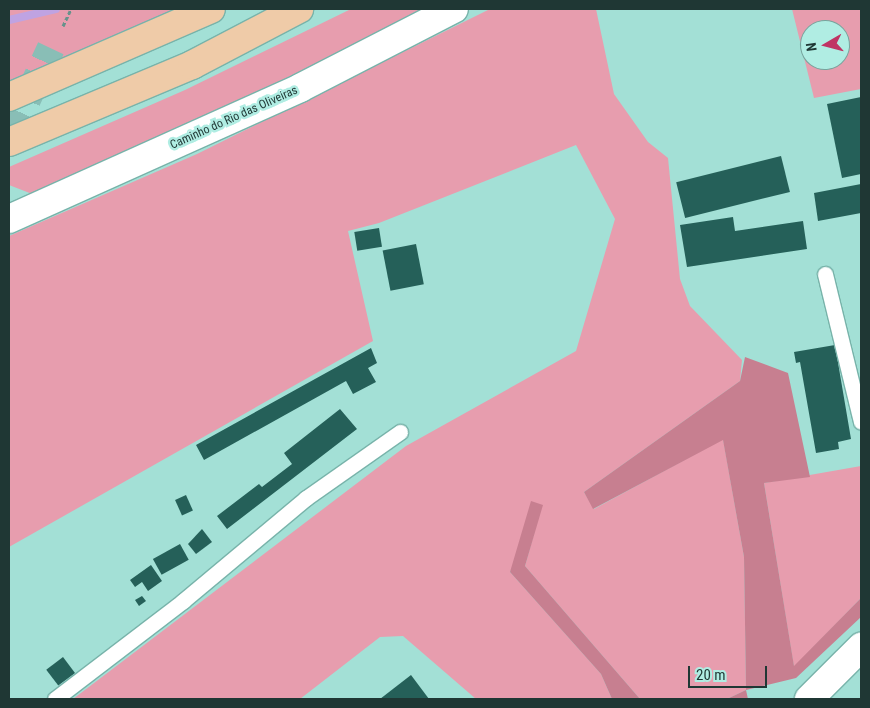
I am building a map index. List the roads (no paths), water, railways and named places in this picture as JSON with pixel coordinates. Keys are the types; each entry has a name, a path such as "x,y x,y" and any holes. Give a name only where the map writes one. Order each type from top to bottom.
{"main road":[{"path":"9,97 211,9"},
{"path":"9,142 192,66 299,9"}],"street":[{"name":"Caminho do Rio das Oliveiras","path":"9,219 300,88 454,9"},
{"path":"811,699 861,647"}],"lane":[{"path":"826,274 861,422"},
{"path":"55,699 183,601 312,493 400,432"}],"waterway":[{"path":"9,20 56,9"}],"tunnel":[{"path":"9,138 51,48"}]}
